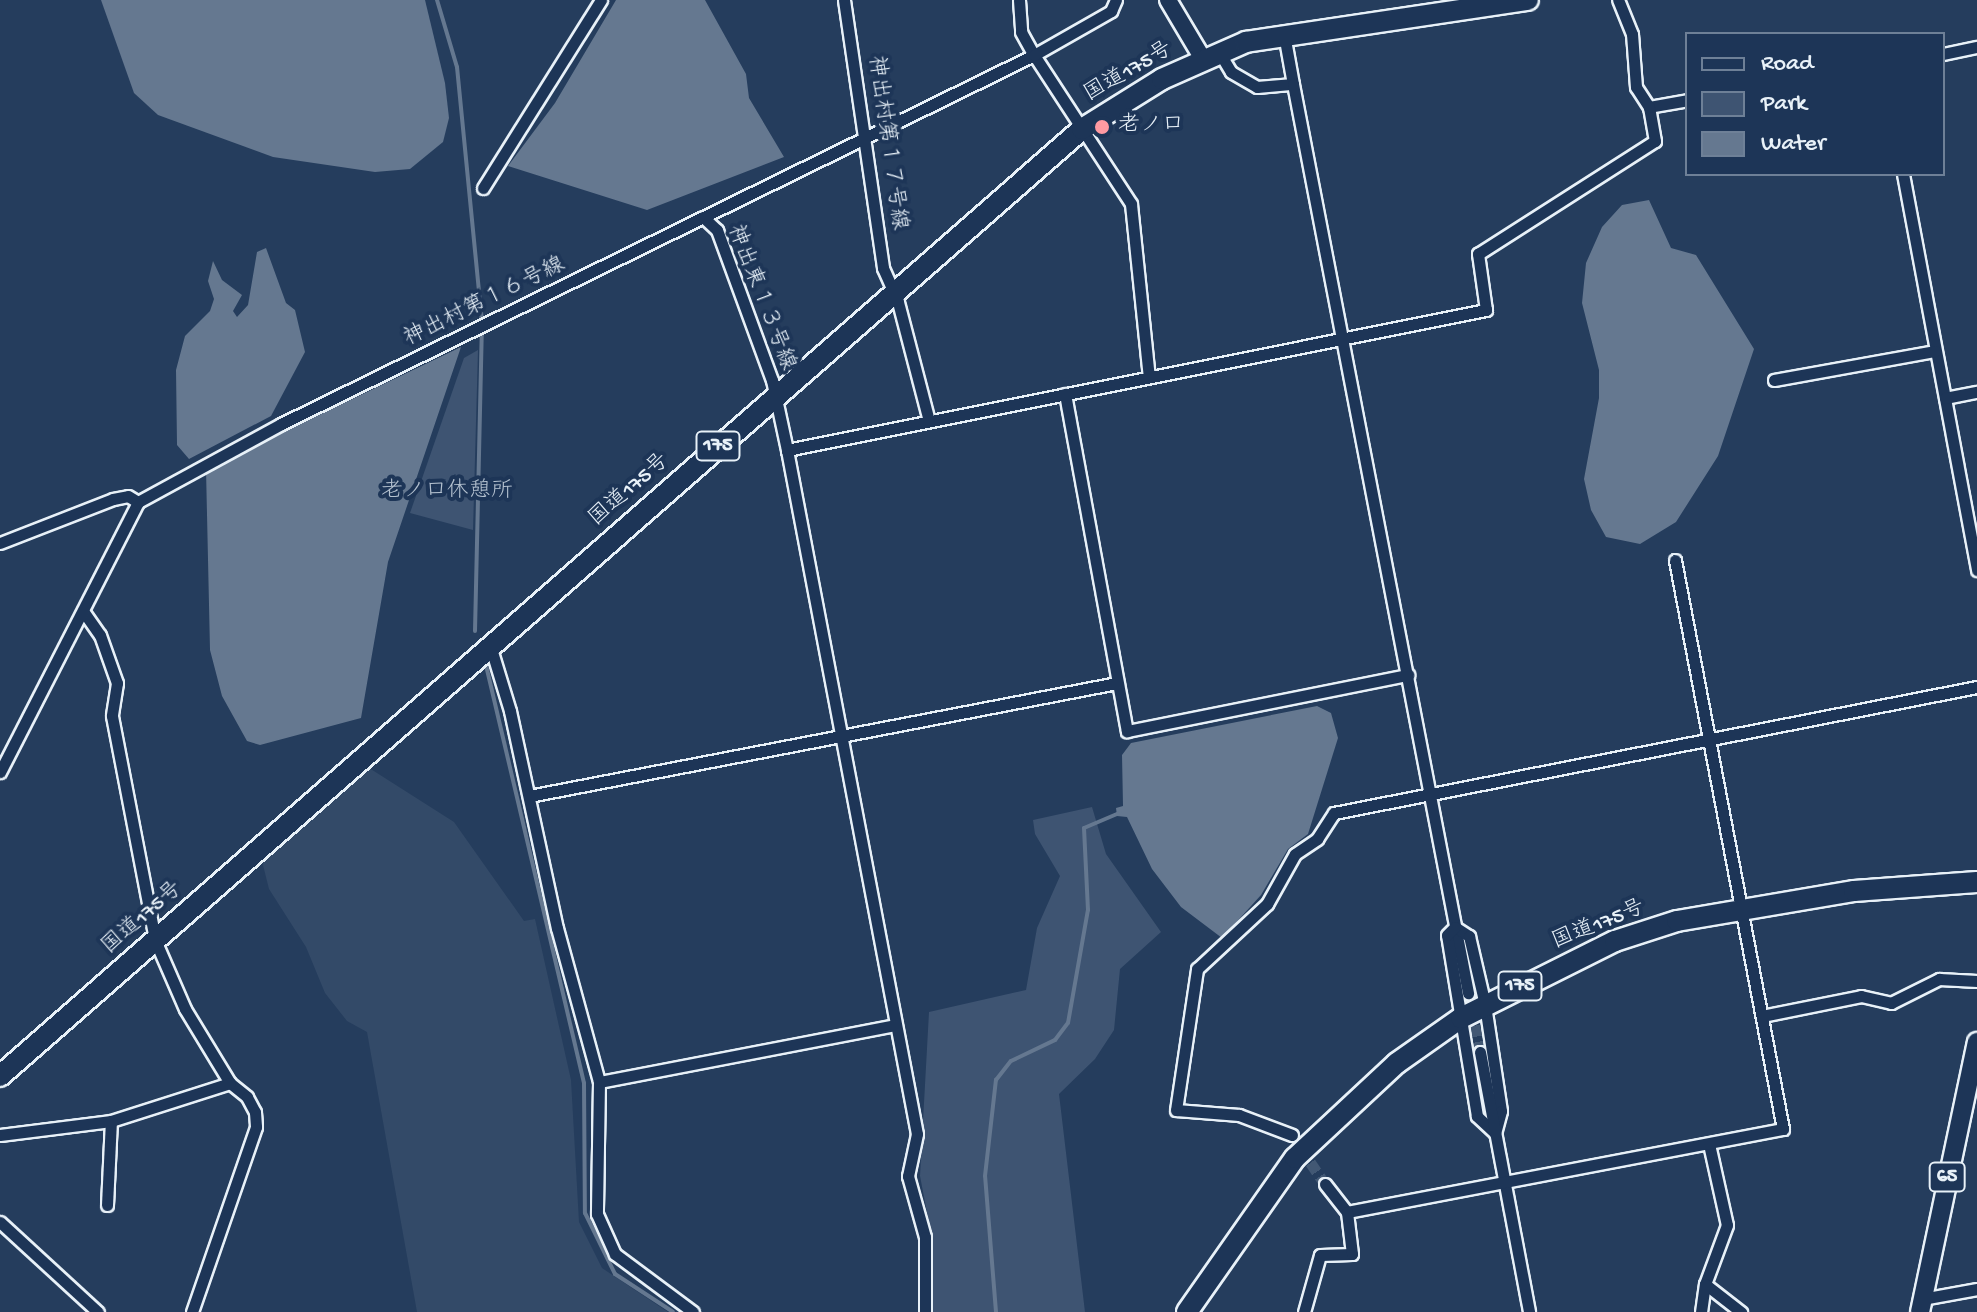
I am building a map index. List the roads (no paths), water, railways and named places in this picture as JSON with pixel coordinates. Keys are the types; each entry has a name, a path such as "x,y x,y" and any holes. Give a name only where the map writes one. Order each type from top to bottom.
{"highway":[{"name":"国道175号","path":"0,1076 775,397 893,289 1082,129 1123,101 1211,55 1284,34 1528,0"},
{"name":"国道175号","path":"1187,1312 1295,1158 1397,1063 1461,1018 1615,941 1741,907 1977,882"}],"main road":[{"name":"65","path":"1921,1306 1977,1042"}],"street":[{"path":"483,188 601,0"},
{"name":"神出村第１７号線","path":"844,0 883,268 893,289 929,421"},
{"path":"1019,0 1021,32 1131,204 1149,377"},
{"name":"神出村第１６号線","path":"138,502 193,468 1034,55 1111,11 1116,0"},
{"path":"1168,0 1211,55 1231,72 1257,87 1293,84"},
{"path":"787,450 1486,310 1478,254 1655,141 1649,107 1636,87 1632,34 1618,0"},
{"path":"1284,34 1468,993"},
{"path":"1945,54 1977,47"},
{"path":"1649,107 1685,100"},
{"path":"1903,176 1977,570"},
{"name":"神出東１３号線","path":"703,217 717,230 775,397 787,450 917,1134 908,1176 925,1237 925,1312"},
{"path":"1774,380 1935,351"},
{"path":"1945,398 1977,392"},
{"path":"1065,394 1127,731 1408,675"},
{"path":"0,543 113,499 128,496 138,502 0,772"},
{"path":"1347,1212 1783,1129 1675,560"},
{"path":"83,611 100,635 117,683 112,716 155,940 185,1009 230,1083 247,1097 256,1127 192,1312"},
{"path":"490,645 599,1082 597,1214 615,1254 693,1312"},
{"path":"529,796 1117,683"},
{"path":"1292,1135 1239,1115 1176,1110 1197,969 1267,904 1295,854 1317,839 1334,813 1977,687"},
{"path":"1455,927 1469,936 1485,1005 1501,1111 1495,1133"},
{"path":"1455,927 1447,935 1477,1116 1495,1133"},
{"path":"1762,1016 1861,996 1891,1003 1939,979 1977,981"},
{"path":"599,1082 895,1025"},
{"path":"1480,1052 1529,1312"},
{"path":"0,1135 111,1121 230,1083"},
{"path":"107,1205 111,1121"},
{"path":"1701,1312 1705,1284 1727,1225 1709,1144"},
{"path":"1304,1312 1320,1255 1352,1254 1347,1212 1325,1184"},
{"path":"0,1222 98,1312"},
{"path":"1705,1284 1741,1312"},
{"path":"1921,1306 1977,1289"}],"water":[{"path":"101,0 425,0 445,83 449,118 443,142 410,169 375,172 273,157 158,115 134,93"},
{"path":"616,0 705,0 746,74 749,98 784,157 647,210 508,166 555,103"},
{"path":"1649,200 1671,248 1696,255 1754,349 1718,456 1676,522 1640,544 1606,537 1591,510 1584,479 1599,398 1599,370 1582,303 1586,263 1602,227 1622,205"},
{"path":"266,248 286,303 295,310 305,352 271,416 189,459 177,445 176,370 185,336 210,311 214,299 208,281 213,261 222,280 242,295 233,311 237,317 248,305 257,252"},
{"path":"461,347 388,562 361,718 260,745 247,741 222,696 210,650 206,469"},
{"path":"1317,706 1331,713 1338,738 1308,834 1288,849 1261,895 1222,938 1181,907 1152,869 1127,817 1117,816 1116,808 1123,806 1122,755 1131,743"}],"waterway":[{"path":"437,0 457,67 482,321"},
{"path":"475,631 482,330"},
{"path":"485,661 584,1083 585,1213 615,1274 673,1312"},
{"path":"996,1312 985,1176 996,1080 1011,1061 1055,1040 1068,1023 1088,910 1084,828 1120,813"}],"tunnel":[{"path":"1468,993 1480,1052"},
{"path":"1292,1135 1325,1184"}],"place":[{"name":"老ノ口","path":"1102,127"}],"park label":[{"name":"老ノ口休憩所","path":"447,493"}]}
